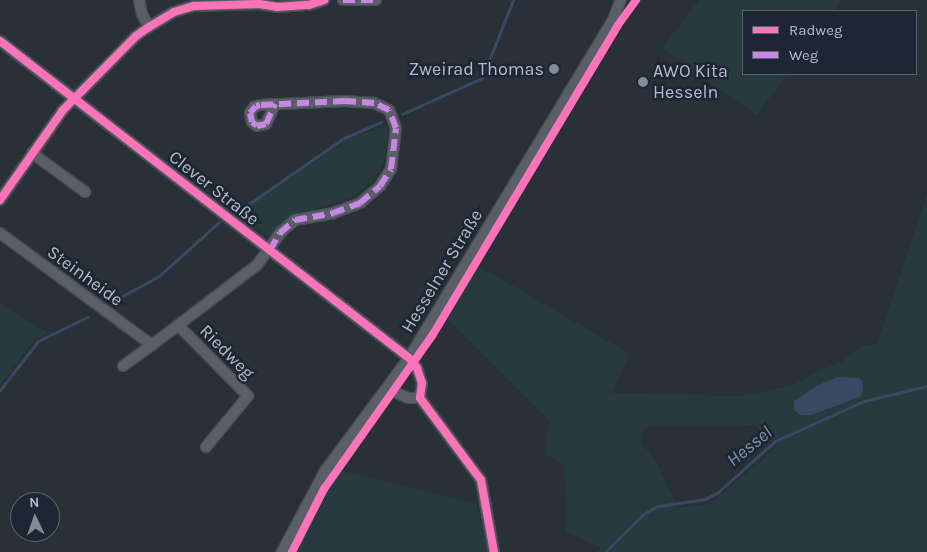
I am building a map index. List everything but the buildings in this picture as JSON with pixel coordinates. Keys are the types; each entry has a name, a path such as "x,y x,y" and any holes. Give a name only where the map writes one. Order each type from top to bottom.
{"street":[{"path":"139,0 142,14 149,27"},
{"path":"0,200 63,110 136,36 149,27 174,12 194,6 260,4 277,7 309,5 324,0"},
{"path":"344,0 376,0"},
{"name":"Hesselner Straße","path":"282,552 325,471 388,389 409,358 612,22 619,1"},
{"name":"Clever Straße","path":"0,41 409,358"},
{"path":"123,366 179,326 257,265 270,250 280,233 295,220 332,213 360,203 380,186 391,169 396,128 389,110 374,103 344,101 275,104"},
{"path":"32,153 85,192"},
{"name":"Steinheide","path":"0,233 152,345"},
{"name":"Riedweg","path":"179,326 248,396 206,447"},
{"path":"409,358 417,368 422,383 420,398 481,480 494,552"},
{"path":"388,389 408,398 420,398"}],"green space":[{"path":"699,0 841,0 834,10 742,10 742,75 786,75 757,115 662,48"},
{"path":"385,125 388,133 384,163 372,181 355,196 293,217 270,238 241,216 240,212 344,142"},
{"path":"927,195 927,552 597,552 601,548 566,532 564,465 544,454 549,420 446,317 477,265 630,354 611,393 740,396 791,386 823,369 842,362 859,347 877,344","holes":["757,426 764,436 778,446 710,504 678,508 657,463 641,442 644,427"]},
{"path":"0,304 48,333 36,338 0,385"},
{"path":"338,470 477,504 488,552 295,552 326,488"}],"water":[{"path":"837,377 859,378 862,381 863,390 860,397 811,415 800,415 794,410 794,401 816,386"}],"waterway":[{"path":"402,114 482,78 513,0"},
{"path":"240,210 344,138 381,122"},
{"path":"117,299 159,276 219,222"},
{"path":"0,390 38,341 87,317"},
{"name":"Hessel","path":"605,552 643,514 658,506 705,499 718,492 775,441 864,401 927,386"}],"marked path":[{"path":"343,0 376,0"},
{"path":"270,250 280,233 295,220 333,213 360,203 380,186 391,169 396,128 389,110 374,103 345,101 260,105 256,106 250,113 252,122 257,126 266,124 275,104"}],"cycle path":[{"path":"0,200 63,110 136,36 149,27 174,12 194,6 259,4 277,7 309,5 324,0"},
{"path":"292,552 324,489 432,336 618,25 636,0"},
{"path":"0,41 409,358 417,368 422,383 420,398 481,480 494,552"}],"place":[{"name":"Zweirad Thomas","path":"554,69"},
{"name":"AWO Kita Hesseln","path":"643,82"}]}
